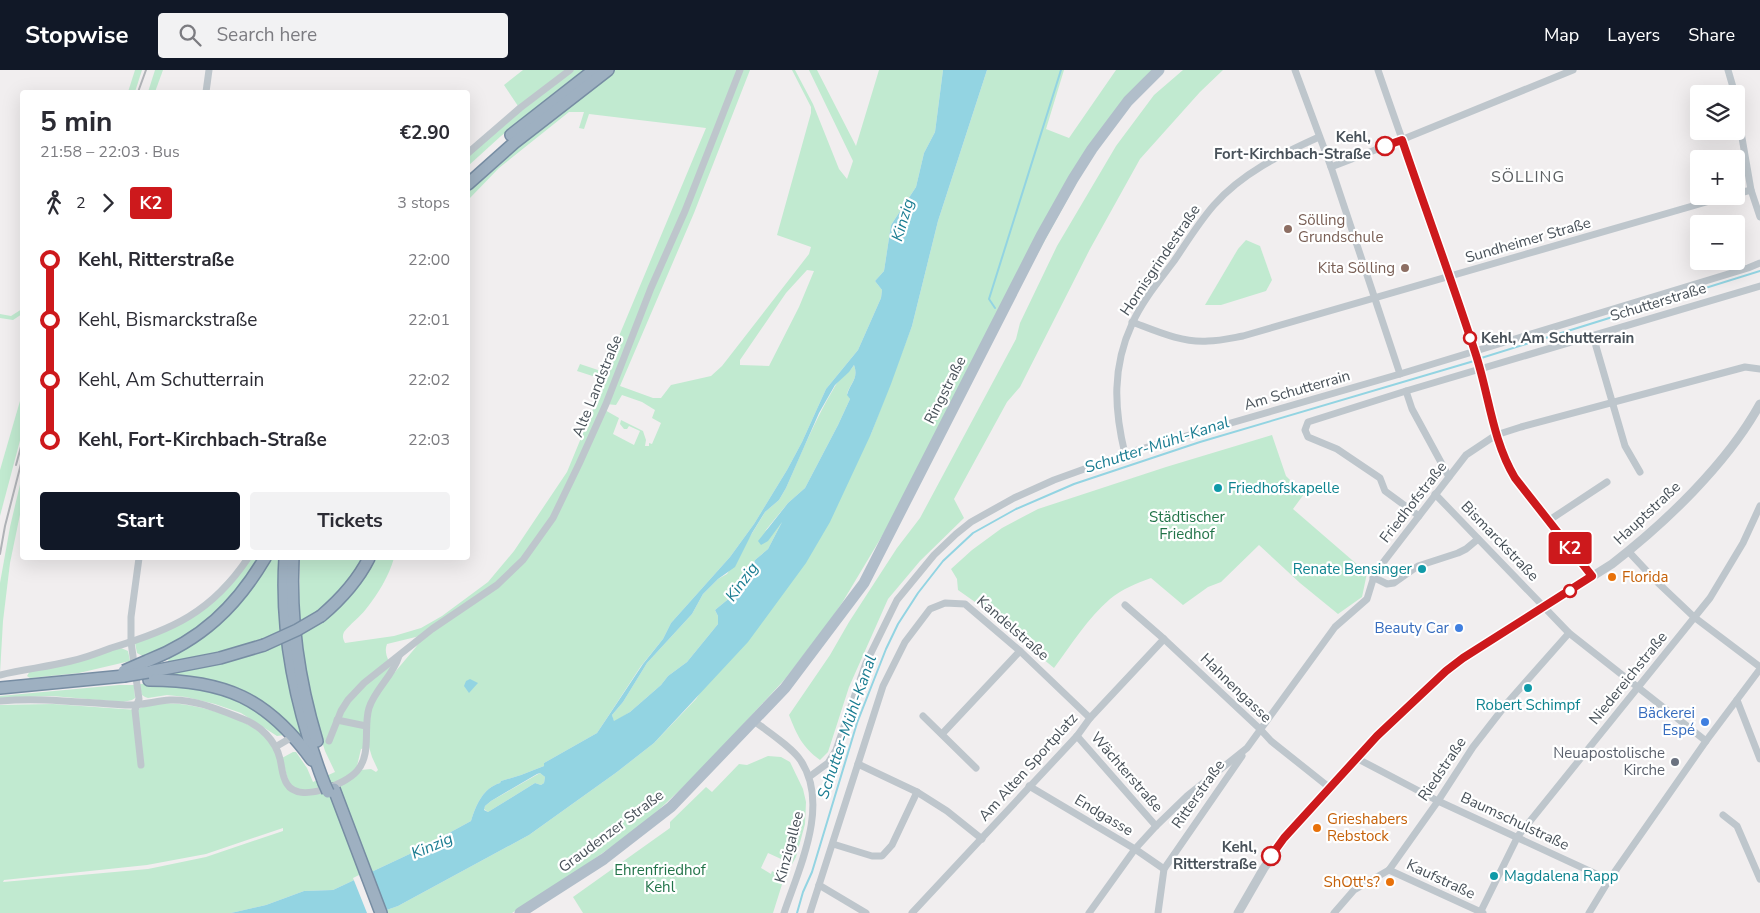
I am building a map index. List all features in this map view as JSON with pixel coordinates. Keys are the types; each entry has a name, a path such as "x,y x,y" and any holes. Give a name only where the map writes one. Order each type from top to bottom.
{"highway":[{"path":"470,172 536,115 594,70"},
{"path":"470,182 514,142 608,70"},
{"path":"124,676 148,671 175,649 212,624 243,593 264,560"},
{"path":"285,560 286,619 293,680 309,742 320,772"},
{"path":"293,560 294,623 302,679 329,786 374,913"},
{"path":"0,688 124,676 211,660 264,645 320,616 348,590 368,560"},
{"path":"148,671 177,680 226,690 261,708 280,721 294,736 329,786"},
{"path":"337,808 381,913"}],"main road":[{"name":"Ringstraße","path":"754,721 785,688 864,583 1056,208 1092,149 1128,101 1159,70"},
{"name":"Graudenzer Straße","path":"520,913 604,859 666,811 754,721"}],"street":[{"path":"206,90 209,70"},
{"path":"470,150 520,108 570,70"},
{"name":"Alte Landstraße","path":"329,741 348,700 364,683 432,629 497,585 523,560 553,518 606,404 740,70"},
{"path":"1295,70 1331,167 1400,374"},
{"path":"1378,70 1476,353 1496,435 1508,467 1592,576"},
{"path":"1331,167 1573,70"},
{"path":"1728,70 1732,85"},
{"name":"Hornisgrindestraße","path":"1125,454 1117,419 1116,386 1123,346 1132,322 1144,302 1214,205 1255,171 1294,148 1319,137"},
{"path":"1742,140 1751,190 1760,217"},
{"path":"1745,192 1751,190"},
{"name":"Sundheimer Straße","path":"1132,322 1171,336 1206,342 1263,331 1697,205"},
{"name":"Am Schutterrain","path":"809,777 828,763 836,750 866,663 897,600 942,547 972,522 1014,498 1054,480 1125,454 1476,353 1748,268 1760,262"},
{"name":"Schutterstraße","path":"1419,516 1386,491 1380,478 1337,449 1308,437 1305,433 1306,424 1310,420 1479,367 1593,336 1760,286"},
{"path":"1593,336 1625,446 1640,472"},
{"name":"Friedhofstraße","path":"1090,913 1135,849 1156,826 1187,796 1247,748 1335,627 1366,599 1373,577 1466,455 1496,435 1520,427 1745,368 1760,369"},
{"path":"1406,390 1412,409 1449,477"},
{"name":"Hauptstraße","path":"1238,913 1274,852 1377,736 1446,671 1463,658 1592,576 1628,551 1662,522 1719,464 1749,424 1760,404"},
{"path":"1548,521 1607,482"},
{"name":"Bismarckstraße","path":"1435,494 1569,633 1706,741"},
{"name":"Niedereichstraße","path":"1481,913 1518,836 1710,598 1730,565 1760,506"},
{"path":"1373,577 1387,584 1394,583 1418,566 1458,553 1478,539"},
{"path":"1589,913 1609,880 1706,741 1760,668 1694,617 1628,551"},
{"path":"139,560 131,617 131,642 139,699 135,710 141,765"},
{"path":"0,676 71,661 131,642 172,626 191,616 229,583 246,560"},
{"name":"Kandelstraße","path":"810,913 884,682 905,642 930,609 945,603 965,604 1020,651 1090,718"},
{"name":"Hahnengasse","path":"1125,606 1164,639 1271,741 1330,788"},
{"name":"Riedstraße","path":"1334,913 1354,890 1389,870 1473,747 1508,702 1569,633"},
{"name":"Am Alten Sportplatz","path":"912,913 1077,736 1090,718 1164,639"},
{"path":"942,734 1020,651"},
{"path":"0,701 35,699 137,705 171,700 217,709 259,727 277,746 287,785 296,792 310,793 344,780 358,770 365,756 369,706 399,656"},
{"path":"1737,700 1760,759"},
{"path":"923,716 976,768"},
{"path":"338,720 366,726"},
{"name":"Kinzigallee","path":"754,721 796,755 809,777 814,801 813,818 800,866 784,913"},
{"path":"277,746 294,736"},
{"name":"Wächterstraße","path":"1077,736 1156,826"},
{"name":"Ritterstraße","path":"1158,913 1164,869 1247,748"},
{"name":"Baumschulstraße","path":"1358,758 1438,800 1609,880"},
{"path":"858,764 917,792 946,810 982,839"},
{"name":"Endgasse","path":"1029,786 1135,849 1164,869"},
{"path":"833,844 872,856 882,856 892,845 917,792"},
{"path":"1724,815 1737,826 1760,879"},
{"name":"Kaufstraße","path":"1389,870 1481,913"},
{"path":"819,885 866,913"}],"green space":[{"path":"135,70 142,70 136,90 129,90"},
{"path":"155,70 163,70 156,90 149,90"},
{"path":"523,70 586,70 501,136 470,164 470,151 520,109 504,85"},
{"path":"615,70 750,70 694,213 620,386 653,398 661,398 671,385 711,376 722,366 809,254 811,247 777,235 811,113 811,107 792,70 795,70 813,104 839,169 847,179 853,161 809,70 817,70 856,146 879,70 943,70 935,132 924,153 916,187 891,225 884,271 875,281 882,290 881,298 858,350 826,389 802,442 754,524 730,557 671,623 663,639 641,666 597,733 544,763 544,766 494,785 481,798 471,821 416,851 333,890 304,891 266,905 231,913 0,913 0,705 53,704 137,710 149,705 165,703 182,704 236,719 261,733 274,749 288,780 282,758 293,752 296,752 307,768 313,782 335,772 325,751 310,702 300,635 344,602 358,586 372,560 393,560 375,597 364,612 344,632 343,638 345,643 394,636 421,628 442,616 488,582 514,551 567,472 605,380 577,371 580,364 604,372 706,128 589,114 584,129 579,128 584,112 569,112 499,168 470,198 470,185 503,156","holes":["807,270 814,271 799,307 769,366 740,365 740,360 786,293","622,395 642,402 655,410 652,418 661,423 652,444 649,443 649,446 645,446 646,440 643,431 621,420 620,424 624,429 627,429 629,426 640,431 634,445 613,434 619,418 603,409 606,404 616,405","424,635 416,647 395,672 386,655 387,644","369,747 378,770 376,772 371,769 361,770 357,766 361,749","283,828 283,831 206,857 148,869 3,882 4,880 147,865 206,854"]},
{"path":"987,70 1064,70 1046,129 1069,138 1116,70 1153,70 1115,113 885,531 826,626 785,679 703,768 664,805 637,829 512,913 378,913 398,906 529,835 654,743 696,699 871,434 912,326 938,221"},
{"path":"1183,70 1223,70 1200,92 1140,159 1090,249 1020,387 1007,402 954,499 964,518 920,561 888,599 849,687 828,752 820,760 801,740 789,715 830,655 897,548 920,518 1016,339 1020,323 1057,246 1116,146 1154,95"},
{"path":"1246,240 1260,246 1272,280 1266,291 1221,305 1205,305 1238,249"},
{"path":"20,310 20,315 13,320 0,318 0,314 11,316"},
{"path":"854,365 855,377 847,394 850,399 838,425 805,488 788,503 765,531 785,516 768,549 755,560 751,576 743,587 715,610 718,616 718,624 687,662 668,676 661,685 630,712 614,722 612,715 623,702 647,663 692,614 703,594 718,579 727,574 765,512 779,500 827,400 838,381"},
{"path":"20,401 20,441 0,516 0,470"},
{"name":"Städtischer Friedhof","path":"1272,435 1286,476 1304,494 1293,509 1367,573 1362,597 1338,614 1300,583 1259,545 1221,582 1208,587 1183,605 1151,578 1120,592 1094,615 1054,668 992,614 958,590 957,579 951,569 972,550 1002,528 1038,509"},
{"path":"20,484 20,515 10,563 3,621 0,673 0,583"},
{"path":"246,560 259,560 242,586 193,635 146,658 137,653 135,643 192,617"},
{"path":"267,560 281,560 282,631 240,647 170,664 168,662 169,657 197,639"},
{"path":"300,560 361,560 344,588 319,610 299,623"},
{"path":"284,642 304,736 301,738 267,706 172,676 172,673 261,652"},
{"path":"121,648 128,651 130,661 79,673 30,678 27,676 30,671"},
{"path":"139,684 191,686 224,694 255,708 271,720 284,735 277,736 241,713 215,704 186,697 167,695 145,697 142,695"},
{"path":"134,685 135,698 123,702 52,696 0,698 0,696"},
{"name":"Ehrenfriedhof Kehl","path":"768,756 781,757 790,762 803,789 806,802 805,824 796,857 792,864 768,853 761,868 771,874 772,871 784,878 773,913 583,913 573,897 670,828 670,822 706,787 712,792 739,764 747,765"},
{"path":"540,773 545,777 544,783 541,785 535,783 488,812 484,809 491,801"}],"water":[{"name":"Kinzig","path":"943,70 987,70 938,221 912,326 871,434 830,522 806,563 748,642 654,743 617,772 529,835 398,906 378,913 231,913 266,905 304,891 333,890 416,851 471,821 481,798 494,785 544,766 544,763 597,733 643,664 663,639 671,623 730,557 754,524 802,442 826,389 858,350 881,298 882,290 875,281 884,271 891,225 916,187 924,153 935,132","holes":["854,365 855,377 847,395 850,399 838,425 805,488 788,503 758,541 761,545 768,541 782,522 768,549 755,560 751,576 743,587 715,610 718,616 718,624 687,662 668,676 661,685 630,712 614,721 612,715 623,702 647,663 692,614 703,594 718,579 735,567 765,512 779,500 786,488 819,413 835,385","540,773 545,777 544,783 541,785 535,783 488,812 484,810 485,806 491,801"]},
{"path":"470,679 478,683 469,693 464,686 466,681"}],"pier":[{"path":"371,869 387,912 385,913 367,913 353,878"}],"waterway":[{"path":"995,308 989,299 1061,70"},
{"name":"Schutter-Mühl-Kanal","path":"1478,359 1760,271"},
{"name":"Schutter-Mühl-Kanal","path":"797,913 803,892 812,872 857,723 886,649 898,624 918,593 943,561 973,533 1016,509 1074,484 1200,442 1474,361"}],"railway":[{"path":"139,90 146,70"},
{"path":"16,465 20,450"},
{"path":"0,554 20,468"}],"bus line":[{"name":"K2","path":"1271,856 1284,838 1377,736 1446,671 1463,658 1592,576 1508,467 1496,435 1475,351 1402,140 1385,146"}],"place":[{"name":"Kehl, Fort-Kirchbach-Straße","path":"1385,146"},
{"name":"Sölling Grundschule","path":"1288,229"},
{"name":"Kita Sölling","path":"1405,268"},
{"name":"Kehl, Am Schutterrain","path":"1470,338"},
{"name":"Friedhofskapelle","path":"1218,488"},
{"name":"Renate Bensinger","path":"1422,569"},
{"name":"Florida","path":"1612,577"},
{"name":"Beauty Car","path":"1459,628"},
{"name":"Robert Schimpf","path":"1528,688"},
{"name":"Bäckerei Espé","path":"1705,722"},
{"name":"Neuapostolische Kirche","path":"1675,762"},
{"name":"Grieshabers Rebstock","path":"1317,828"},
{"name":"Kehl, Ritterstraße","path":"1271,856"},
{"name":"Magdalena Rapp","path":"1494,876"},
{"name":"ShOtt's?","path":"1390,882"}],"district":[{"name":"SÖLLING","path":"1528,177"}]}
